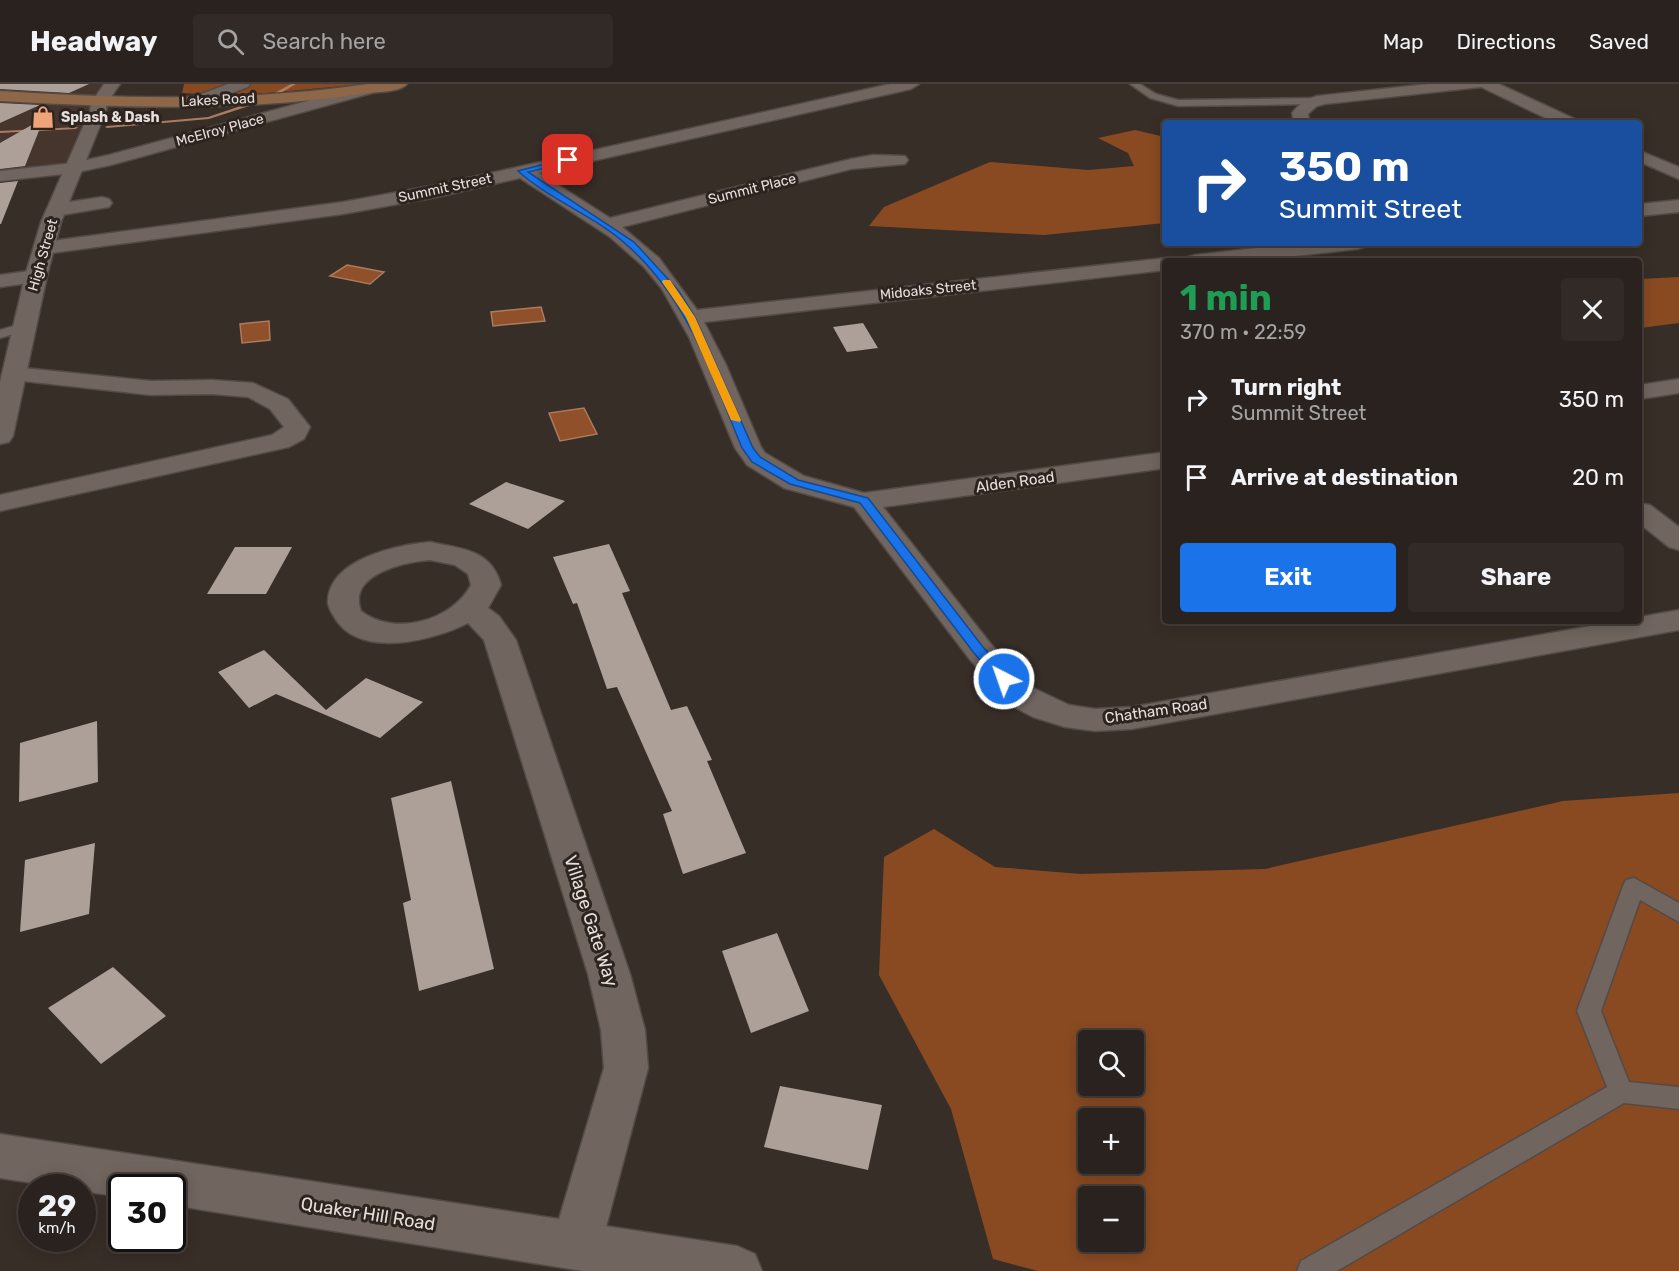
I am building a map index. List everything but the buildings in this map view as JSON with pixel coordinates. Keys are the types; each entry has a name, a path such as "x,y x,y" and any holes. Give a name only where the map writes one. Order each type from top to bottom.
{"main road":[{"name":"Lakes Road","path":"0,96 99,103 194,102 311,96 399,84"}],"street":[{"name":"High Street","path":"0,436 36,276 56,210 98,111 99,103 112,84"},
{"path":"194,102 242,84"},
{"name":"Summit Street","path":"44,248 343,208 437,191 911,84"},
{"path":"1301,120 1300,113 1314,101 1345,95 1476,84"},
{"path":"1486,84 1563,120"},
{"name":"McElroy Place","path":"0,176 73,168 366,90"},
{"path":"791,92 818,104"},
{"path":"1642,157 1679,174"},
{"name":"Summit Place","path":"606,225 851,164 873,160 899,160"},
{"path":"522,171 631,243 675,292 691,317 748,448 756,459 794,482 864,501"},
{"path":"56,210 102,203"},
{"path":"1642,210 1679,206"},
{"path":"1222,258 1330,246"},
{"name":"Midoaks Street","path":"691,317 1162,264"},
{"path":"0,280 36,276"},
{"path":"0,503 280,441 295,434 297,427 279,404 254,390 212,387 150,388 14,374"},
{"path":"1642,392 1679,386"},
{"name":"Alden Road","path":"864,501 1162,461"},
{"name":"Chatham Road","path":"864,501 979,650 1017,694 1045,709 1065,716 1095,720 1131,718 1679,620"},
{"path":"1642,513 1679,542"},
{"name":"Village Gate Way","path":"471,609 488,623 500,640 609,974 623,1030 626,1068 576,1246"},
{"name":"Quaker Hill Road","path":"0,1156 737,1271"}],"lane":[{"path":"1134,84 1153,96 1178,103 1314,101"},
{"path":"0,334 24,327"},
{"path":"1621,1092 1589,1011 1634,886 1679,914"},
{"path":"1311,1271 1621,1092 1679,1098"}],"shaded area":[{"path":"0,84 112,84 73,168 0,176"},
{"path":"184,84 367,84 230,96 182,93"},
{"path":"1135,130 1162,136 1162,223 1044,235 869,226 884,207 990,162 1088,170 1134,166 1128,153 1098,138"},
{"path":"347,265 384,272 370,284 330,276"},
{"path":"1679,277 1679,323 1642,328 1642,279"},
{"path":"541,307 545,321 493,326 491,312"},
{"path":"269,321 270,340 242,343 240,324"},
{"path":"584,408 597,434 560,441 549,413"},
{"path":"1679,793 1679,1271 1038,1271 993,1259 951,1109 879,975 884,857 934,829 995,867 1081,874 1265,869 1563,801"}],"waterway":[{"path":"107,127 209,118 269,98 294,84"},
{"path":"0,132 76,128"}],"slow traffic":[{"path":"667,282 691,317 736,420"}],"place":[{"name":"Splash & Dash","path":"43,117"}],"route":[{"path":"568,160 522,171 631,243 675,292 691,317 748,448 756,459 794,482 864,501 1004,679"}]}
